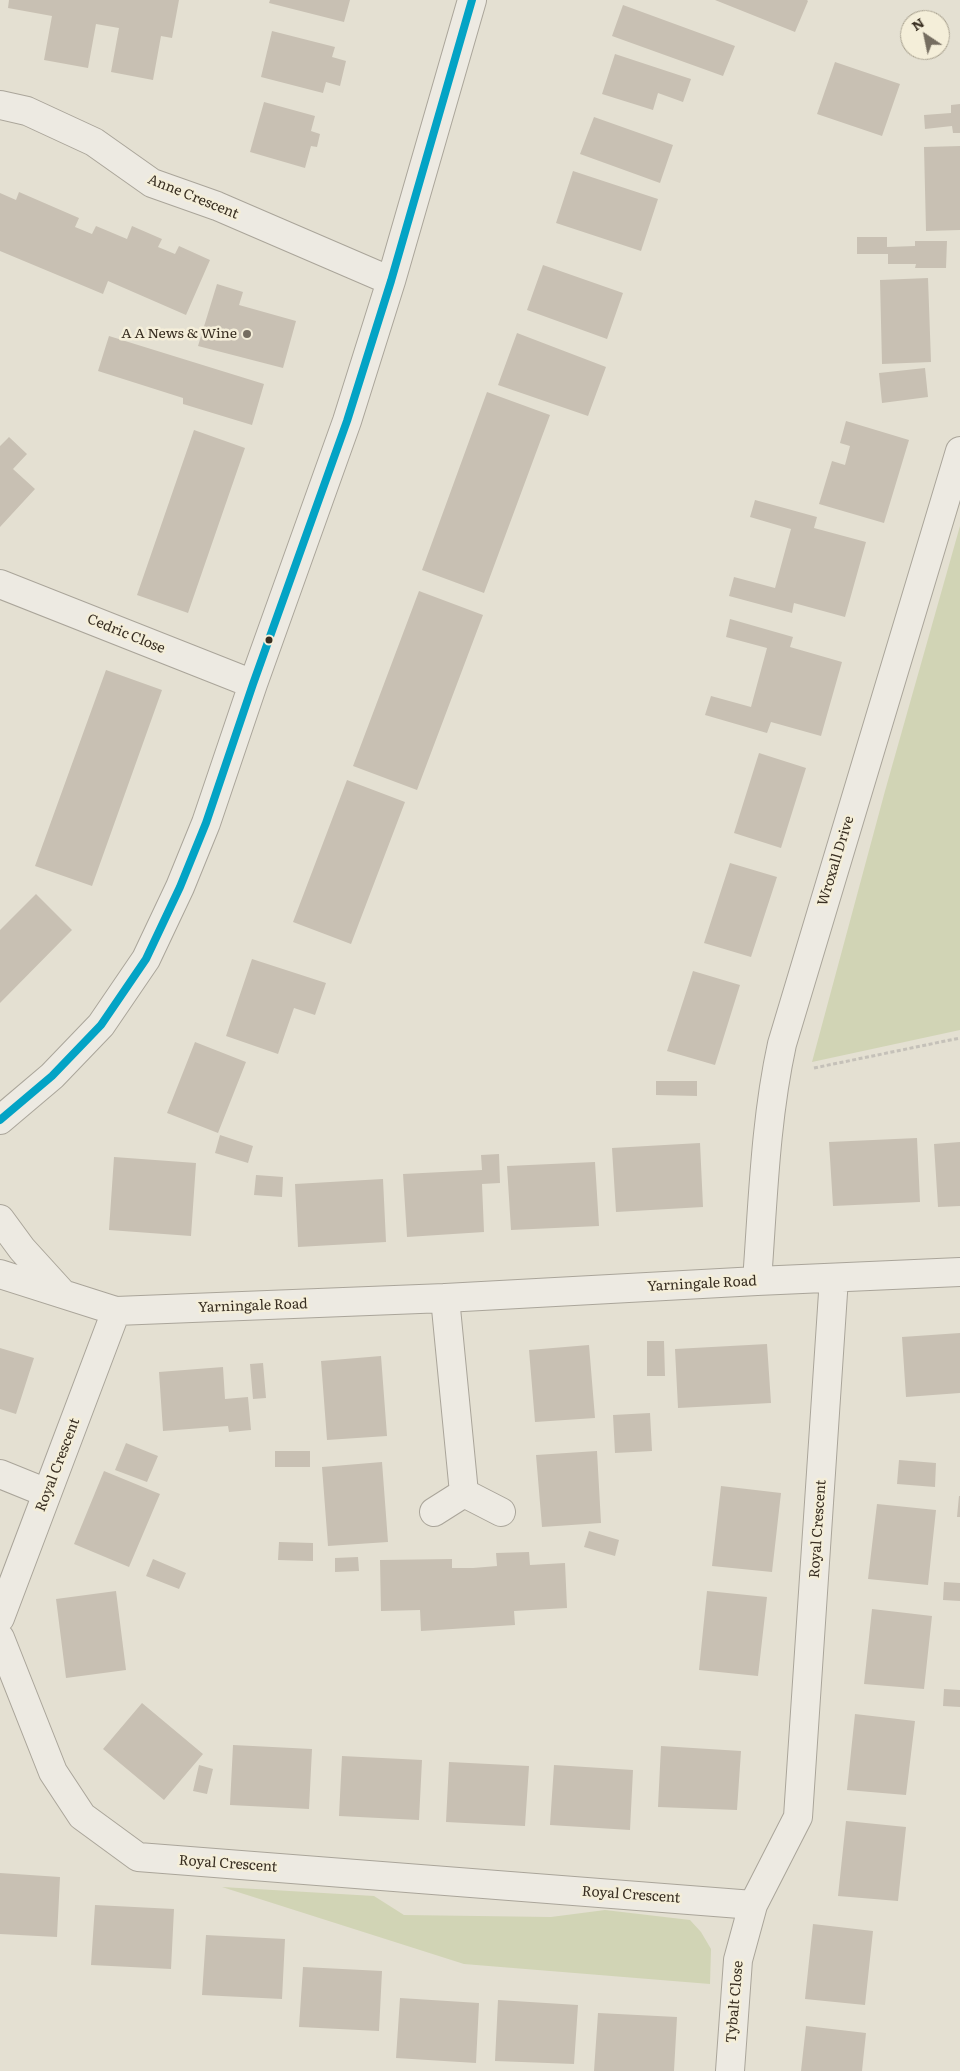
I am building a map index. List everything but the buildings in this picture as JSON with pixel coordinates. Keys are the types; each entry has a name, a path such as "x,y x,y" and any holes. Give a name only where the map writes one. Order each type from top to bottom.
{"street":[{"path":"0,1120 52,1076 101,1025 146,959 180,887 206,824 253,684 347,421 391,281 472,0"},
{"name":"Anne Crescent","path":"0,104 27,112 94,142 152,183 217,206 391,281"},
{"name":"Wroxall Drive","path":"757,1281 767,1136 775,1076 791,1010 960,451"},
{"name":"Cedric Close","path":"0,584 253,684"},
{"name":"Yarningale Road","path":"0,1219 22,1249 63,1294"},
{"name":"Yarningale Road","path":"0,1274 116,1311 445,1298 960,1272"},
{"name":"Royal Crescent","path":"0,1638 53,1772 82,1816 138,1857 753,1905 798,1817 834,1278"},
{"path":"445,1298 464,1493"},
{"name":"Royal Crescent","path":"0,1618 116,1311"},
{"path":"0,1474 47,1493"},
{"path":"434,1512 464,1493"},
{"path":"464,1493 501,1512"},
{"name":"Tybalt Close","path":"730,2071 738,1960 753,1905"}],"path":[{"path":"775,1076 960,1038"}],"green space":[{"path":"960,526 960,1030 812,1062 885,791"},
{"path":"222,1887 374,1896 404,1915 551,1917 605,1910 690,1920 701,1932 711,1949 710,1984 464,1964"}],"transit line":[{"path":"0,1120 52,1076 101,1025 146,959 180,887 206,823 253,684 347,421 391,281 472,0"}],"place":[{"name":"A A News & Wine","path":"247,334"}]}
